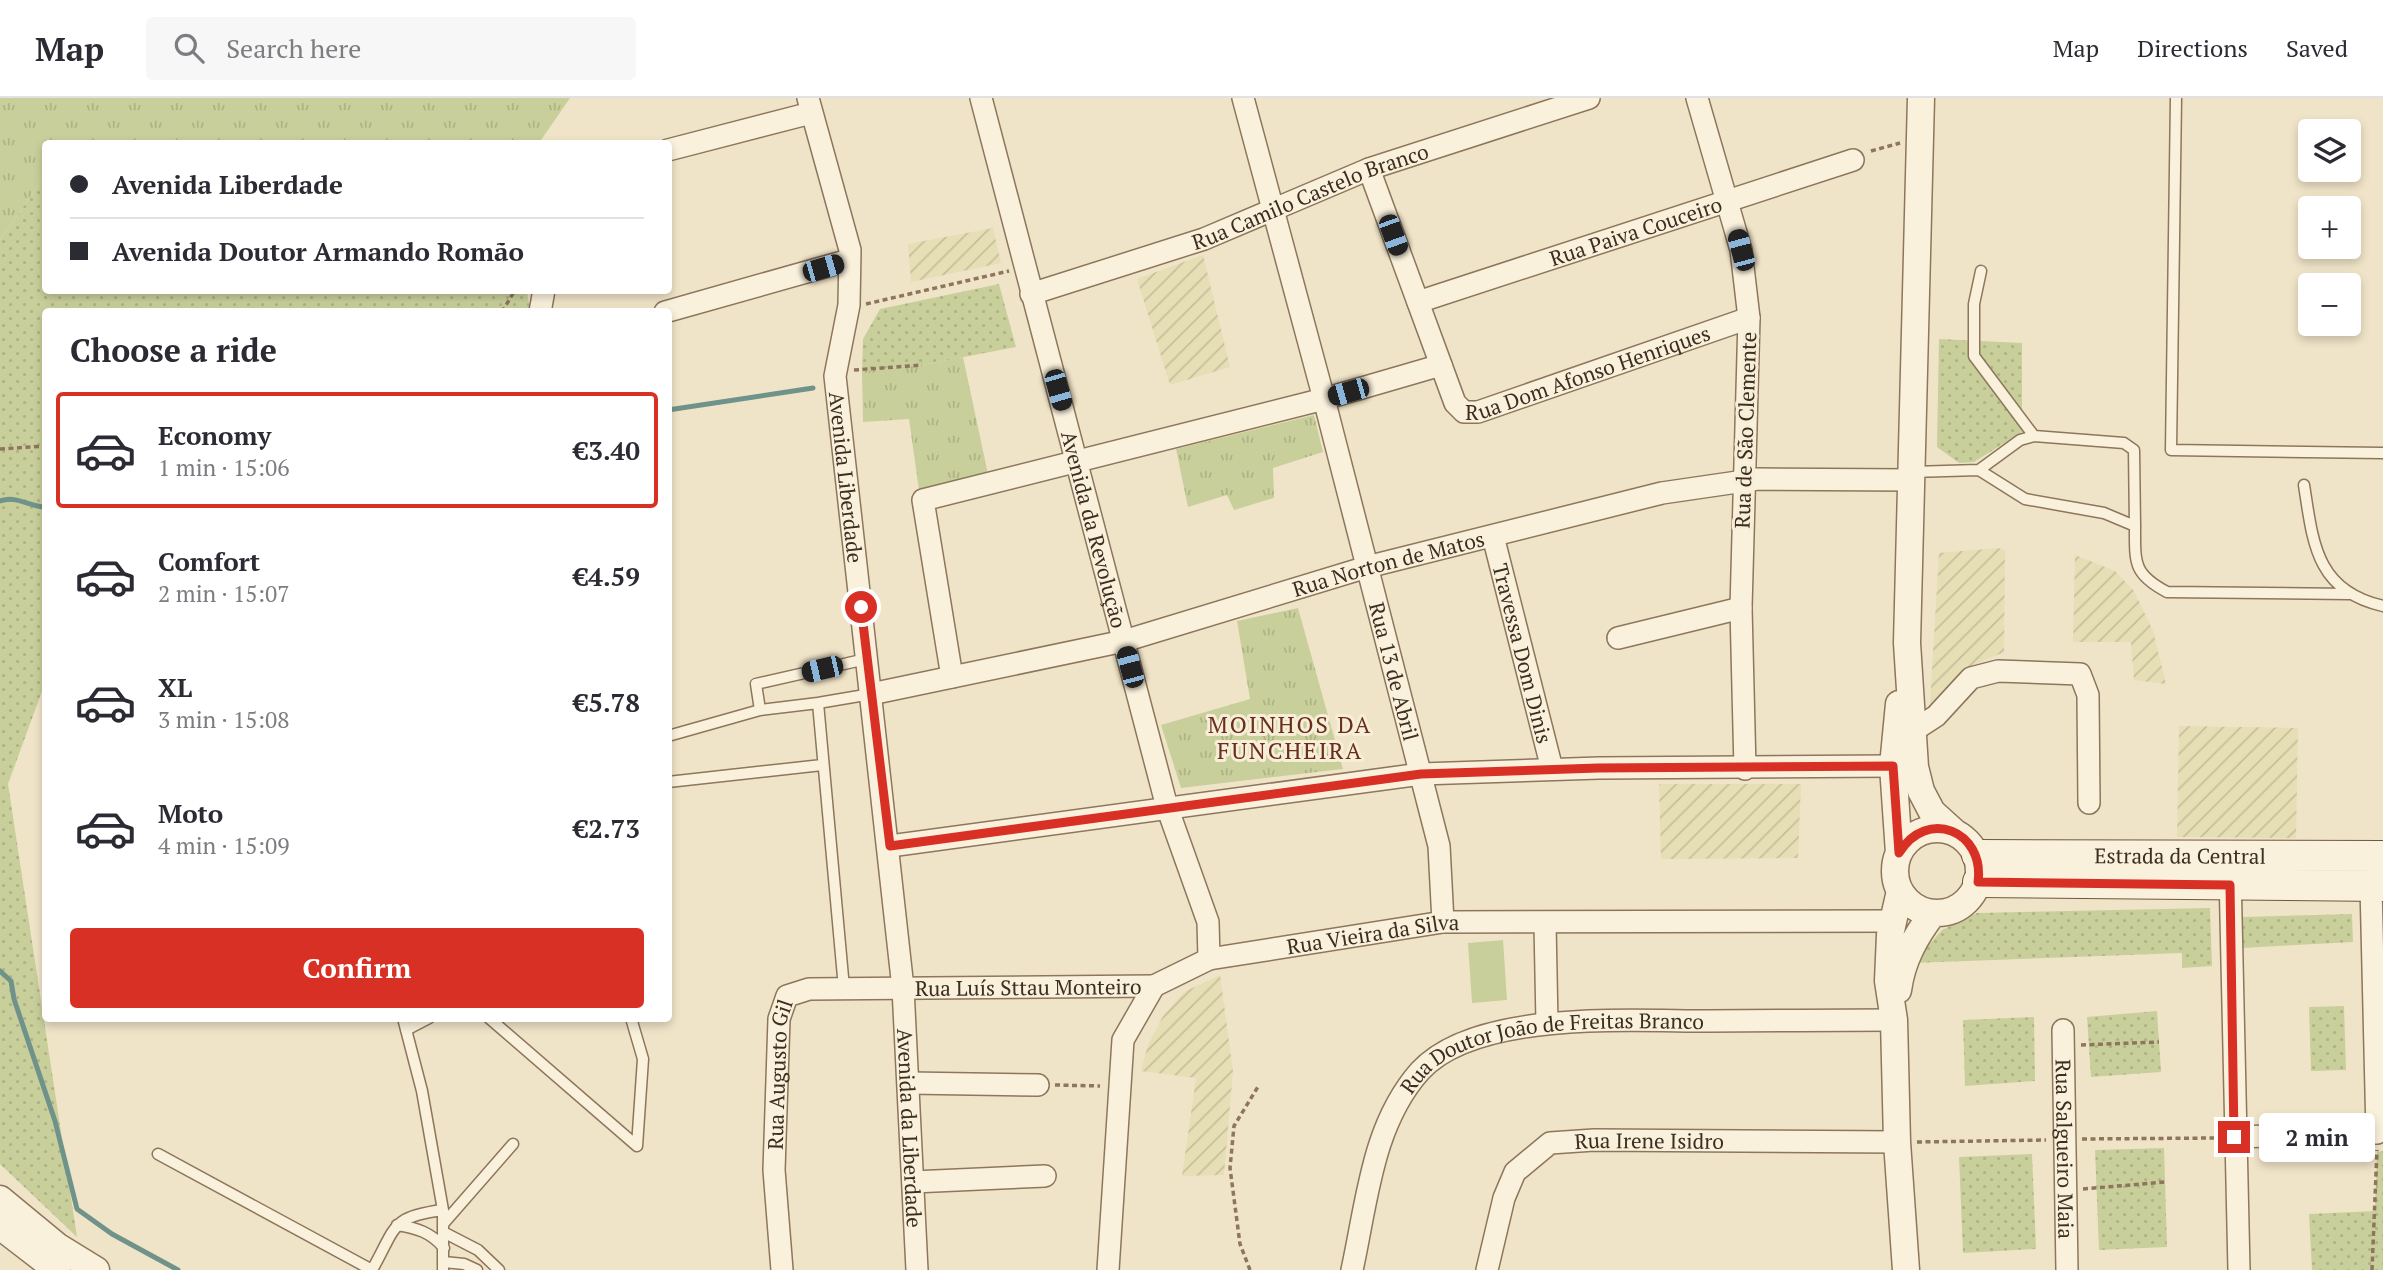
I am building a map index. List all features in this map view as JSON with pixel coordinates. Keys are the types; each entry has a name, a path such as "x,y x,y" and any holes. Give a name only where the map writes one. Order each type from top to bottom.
{"main road":[{"name":"Estrada da Central","path":"1977,869 2230,855 2383,856"},
{"name":"Estrada da Central","path":"1977,869 2230,885 2377,886"}],"street":[{"name":"Rua 13 de Abril","path":"1243,98 1324,398 1439,846 1443,922"},
{"name":"Rua Camilo Castelo Branco","path":"1031,294 1204,239 1369,169 1589,98"},
{"name":"Rua de São Clemente","path":"1697,98 1741,250 1749,318 1742,482 1741,608 1745,769"},
{"path":"1899,853 1893,766 1907,643 1921,98"},
{"name":"Avenida da Revolução","path":"988,99 1024,267 1167,807 1208,922 1209,959"},
{"path":"672,149 809,106"},
{"name":"Avenida Liberdade","path":"809,106 850,250 849,305 837,368 866,659 890,846 904,988"},
{"name":"Rua Paiva Couceiro","path":"1418,302 1853,160"},
{"path":"952,677 923,500 1324,398 1441,365 1369,169"},
{"path":"672,310 849,260"},
{"name":"Rua Dom Afonso Henriques","path":"1441,365 1455,403 1464,412 1478,412 1749,318"},
{"name":"Rua Norton de Matos","path":"871,694 1124,642 1367,567 1662,493 1742,482 1912,476"},
{"name":"Travessa Dom Dinis","path":"1493,536 1552,769"},
{"path":"1618,638 1741,608"},
{"path":"1900,891 1914,906 1933,913 1948,912 1961,906 1977,869 1967,841 1932,812 1922,791 1915,767 1907,643"},
{"path":"1913,731 1936,716 1971,678 1998,671 2080,674 2088,695 2089,803"},
{"path":"890,846 1421,774 1552,769 1893,766"},
{"path":"1901,1270 1906,1270 1897,1142 1894,1020 1888,981 1892,921 1900,891 1895,865 1899,853 1912,836 1922,831 1943,828 1953,831"},
{"path":"2230,855 2234,1137 2239,1270"},
{"path":"2234,1137 2377,1133 2377,886"},
{"path":"1894,1020 1901,968 1917,934 1933,913"},
{"name":"Rua Vieira da Silva","path":"1154,986 1209,959 1443,922 1545,924 1892,921"},
{"path":"1545,924 1547,1023"},
{"path":"1111,986 1136,1019"},
{"path":"1108,1270 1123,1040 1154,986"},
{"name":"Rua Luís Sttau Monteiro","path":"904,988 1154,986"},
{"name":"Rua Augusto Gil","path":"782,1270 774,1170 779,1019 786,996 809,989 904,988"},
{"name":"Avenida da Liberdade","path":"904,988 917,1270"},
{"name":"Rua Doutor João de Freitas Branco","path":"1352,1270 1385,1127 1402,1095 1422,1069 1447,1051 1496,1032 1547,1023 1894,1020"},
{"name":"Rua Salgueiro Maia","path":"2062,1038 2067,1270"},
{"path":"909,1083 1038,1085"},
{"name":"Rua Irene Isidro","path":"1486,1270 1504,1198 1515,1172 1550,1143 1594,1140 1897,1142"},
{"path":"913,1182 1045,1176"},
{"path":"0,1199 40,1234 96,1270"},
{"path":"0,1226 57,1270"}],"lane":[{"path":"2176,98 2171,450 2383,453"},
{"path":"1981,271 1974,304 1974,356 2034,436"},
{"path":"1912,476 1979,470 2020,440 2034,436 2124,443 2134,450 2135,562 2146,581 2167,593 2350,594 2383,606"},
{"path":"1979,470 2025,499 2104,513 2135,526"},
{"path":"2304,485 2312,539 2320,562 2332,579 2350,594"},
{"path":"760,710 756,684 866,659"},
{"path":"672,735 760,710 871,694"},
{"path":"818,703 844,988"},
{"path":"672,782 822,765"},
{"path":"494,1022 637,1146 643,1059 632,1022"},
{"path":"405,1024 422,1091 443,1210 444,1266 464,1264 477,1270"},
{"path":"444,1228 513,1144"},
{"path":"158,1154 372,1270 399,1221 418,1213 443,1210"},
{"path":"397,1225 417,1228 436,1238 444,1248"},
{"path":"444,1228 478,1250 499,1270"}],"path":[{"path":"1853,160 1885,145 1920,139"},
{"path":"849,305 864,304 1024,267"},
{"path":"837,368 862,371 922,365"},
{"path":"0,449 42,446"},
{"path":"2062,1038 2159,1042"},
{"path":"1038,1085 1120,1086"},
{"path":"1250,1270 1240,1244 1230,1168 1234,1126 1259,1085"},
{"path":"2372,1270 2377,1133"},
{"path":"2066,1191 2165,1182"}],"shaded area":[{"path":"993,228 1001,263 911,282 908,244"},
{"path":"1203,255 1230,367 1170,385 1137,279"},
{"path":"1998,548 2005,550 2004,652 1965,669 1930,704 1939,553"},
{"path":"2075,555 2115,571 2134,591 2153,631 2166,684 2134,680 2131,642 2073,642"},
{"path":"2179,726 2298,728 2296,838 2177,837"},
{"path":"1659,784 1801,784 1798,858 1661,859"},
{"path":"1220,975 1233,1071 1224,1175 1182,1176 1196,1078 1141,1071 1148,1045 1163,1016 1184,992"}],"green space":[{"path":"0,98 570,98 541,140 42,140 42,180 0,240"},
{"path":"42,180 42,294 527,294 530,308 42,308 42,691 8,784 42,1022 44,1022 77,1237 0,1164 0,240"},
{"path":"999,284 1016,347 922,365 862,371 863,339 880,309"},
{"path":"1939,339 2022,343 2022,432 1974,462 1959,463 1937,447"},
{"path":"963,357 988,474 919,490 909,419 863,422 862,371 922,365"},
{"path":"1314,415 1323,452 1273,468 1274,498 1234,510 1227,495 1188,507 1176,449"},
{"path":"1298,608 1343,769 1181,788 1161,725 1250,699 1237,621"},
{"path":"2210,908 2212,966 2182,968 2182,953 1913,963 1942,930 1977,913"},
{"path":"2352,914 2353,942 2241,948 2242,917"},
{"path":"1503,940 1507,1000 1472,1003 1468,943"},
{"path":"2344,1006 2346,1070 2311,1071 2309,1007"},
{"path":"2157,1011 2161,1072 2091,1077 2087,1017"},
{"path":"2034,1017 2035,1081 1965,1086 1963,1020"},
{"path":"2164,1148 2167,1247 2099,1250 2095,1150"},
{"path":"2383,1151 2383,1270 2312,1270 2309,1214 2375,1211 2377,1152"},
{"path":"2032,1154 2036,1249 1963,1253 1959,1157"}],"waterway":[{"path":"672,409 813,388"},
{"path":"0,501 12,499 42,506"},
{"path":"0,971 11,981 14,999 55,1121 77,1209 112,1234 178,1270"}],"district":[{"name":"MOINHOS DA FUNCHEIRA","path":"1290,737"}],"route":[{"path":"861,607 890,846 1421,774 1598,768 1893,766 1899,853 1912,836 1922,831 1932,828 1953,831 1967,841 1977,855 1980,869 1978,882 2230,885 2234,1137"}]}
